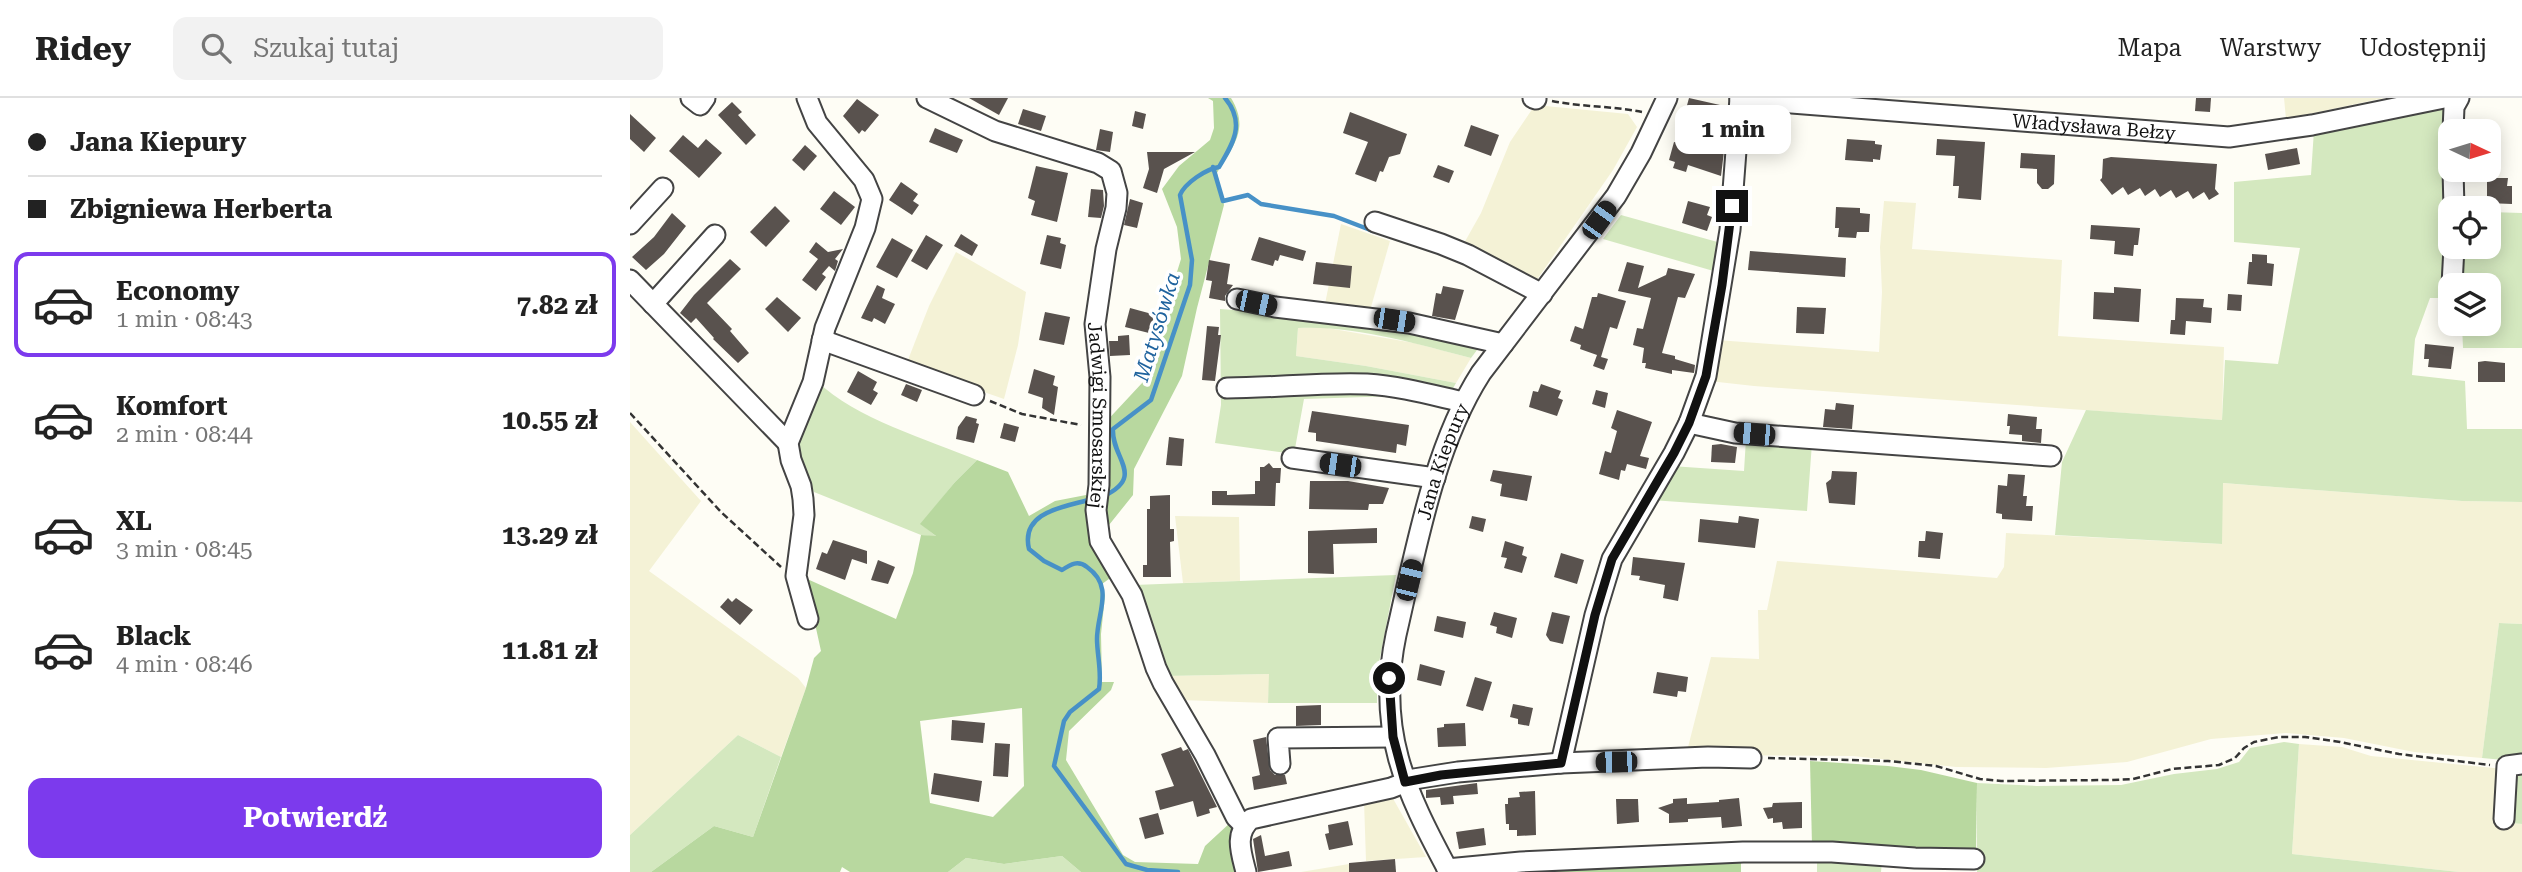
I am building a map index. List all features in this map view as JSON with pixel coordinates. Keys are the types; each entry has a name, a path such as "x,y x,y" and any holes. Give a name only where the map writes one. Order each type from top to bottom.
{"street":[{"path":"691,98 700,104 705,98"},
{"path":"807,98 817,123 864,180 872,200 865,228 822,340 813,382 788,443 801,486 804,515 796,576 808,619"},
{"name":"Jadwigi Smosarskiej","path":"927,98 995,131 1098,163 1111,171 1117,193 1116,208 1106,249 1096,324 1100,377 1099,485 1096,510 1100,541 1132,595 1156,668 1236,817 1244,825"},
{"path":"1561,763 1595,615 1612,559 1689,423 1706,376 1730,230 1740,98"},
{"name":"Władysława Bełzy","path":"1740,98 2229,137 2312,125 2444,98"},
{"path":"2454,119 2454,107 2459,98"},
{"name":"Jana Kiepury","path":"1448,870 1413,804 1405,782 1393,737 1388,691 1391,659 1446,442 1463,402 1503,344 1616,196 1637,161 1663,107"},
{"path":"630,224 663,188"},
{"path":"1376,222 1450,247 1542,294"},
{"path":"653,304 715,235"},
{"path":"630,280 788,443"},
{"path":"1237,299 1275,307 1409,323 1503,344"},
{"path":"822,340 974,395"},
{"path":"1227,388 1370,384 1463,402"},
{"path":"1689,423 1735,433 2051,456"},
{"path":"1292,458 1436,478"},
{"path":"1280,764 1278,738 1393,737"},
{"path":"1246,872 1239,834 1244,825 1260,815 1391,788 1405,782 1441,775 1561,763 1708,757 1751,758"},
{"path":"2504,819 2515,765"},
{"path":"1448,870 1535,861 1743,852 1832,852 1974,859"}],"path":[{"path":"1535,98 1572,105 1663,107"},
{"path":"974,395 1022,414 1072,422 1098,432"},
{"path":"630,413 747,537 777,564 796,576"},
{"path":"1751,758 1888,761 1936,766 1980,779 2042,782 2133,779 2172,769 2218,765 2235,758 2254,742 2279,737 2305,737 2340,741 2399,754 2515,765"}],"shaded area":[{"path":"2284,98 2384,98 2286,119"},
{"path":"1535,105 1628,114 1637,127 1613,170 1536,281 1463,245 1481,213 1510,142"},
{"path":"1884,201 1916,203 1912,249 2062,260 2058,336 2224,347 2222,420 1709,381 1717,340 1879,352 1882,292 1880,247"},
{"path":"1341,224 1390,241 1369,314 1324,309"},
{"path":"956,252 1026,292 1018,345 1004,399 906,365 929,306"},
{"path":"1322,327 1414,343 1471,358 1456,383 1296,356 1298,328"},
{"path":"630,422 701,501 649,571 798,678 806,688 781,757 738,735 630,835"},
{"path":"2222,483 2462,501 2522,502 2522,624 2499,623 2482,758 2414,752 2344,738 2286,733 2211,739 2127,762 2046,768 1956,767 1853,756 1686,755 1711,657 1759,659 1758,610 1767,610 1777,561 1997,578 2004,567 2006,533 2221,544"},
{"path":"1175,516 1239,517 1240,581 1183,583"},
{"path":"1270,674 1268,703 1180,700 1166,676"},
{"path":"2299,744 2342,747 2371,756 2504,769 2501,822 2522,824 2522,872 2459,872 2292,854"},
{"path":"1391,795 1426,857 1366,861 1364,801"},
{"path":"1361,862 1361,872 1301,872"}],"green space":[{"path":"1208,98 1231,98 1239,119 1237,137 1217,173 1224,205 1182,376 1134,469 1133,495 1105,530 1102,426 1143,382 1181,259 1177,227 1162,189 1179,166 1210,140 1214,128 1213,101"},
{"path":"2446,103 2446,119 2438,119 2438,182 2447,182 2447,196 2438,196 2438,259 2448,259 2447,273 2438,273 2438,298 2430,298 2415,339 2412,375 2465,381 2467,429 2522,429 2522,502 2462,501 2223,483 2222,544 2055,535 2062,462 2086,410 2222,420 2225,360 2278,364 2300,248 2234,242 2234,182 2311,175 2314,130"},
{"path":"2501,212 2522,213 2522,348 2463,348 2462,336 2501,336 2501,273 2462,273 2462,259 2501,259"},
{"path":"1621,215 1721,243 1717,272 1603,239"},
{"path":"1220,309 1374,321 1480,346 1471,358 1363,332 1298,328 1296,356 1456,383 1444,404 1396,396 1304,399 1294,454 1215,443 1221,405"},
{"path":"818,382 851,407 871,417 977,460 921,524 937,537 921,535 814,492 795,459 799,427"},
{"path":"1746,439 1812,443 1807,511 1651,500 1671,466 1744,471"},
{"path":"977,460 1008,472 1029,516 1055,501 1086,495 1092,527 1113,576 1102,584 1105,596 1101,634 1102,682 1114,682 1111,690 1069,731 1066,760 1123,855 1135,862 1198,864 1205,846 1231,822 1242,872 1081,872 1062,856 1004,864 966,858 948,872 850,872 842,867 840,872 651,872 714,826 753,837 806,688 814,658 821,651 805,578 896,619 913,573 921,535 936,536 920,524","holes":["1022,708 1024,786 993,817 930,803 920,721"]},
{"path":"1396,575 1377,673 1377,703 1268,703 1269,674 1166,676 1134,585"},
{"path":"2499,623 2522,624 2522,759 2482,758"},
{"path":"738,735 781,757 753,837 714,826 651,872 630,872 630,835"},
{"path":"2284,742 2299,744 2292,854 2459,872 1977,872 1977,783 2037,786 2121,785 2174,774 2217,769 2239,762 2250,748"},
{"path":"1810,761 1921,770 1977,783 1976,853 1812,845"},
{"path":"2522,768 2522,824 2501,822 2504,769"},
{"path":"1062,856 1081,872 948,872 966,858 1004,864"},
{"path":"1817,856 1882,861 1881,872 1817,872"},
{"path":"1741,859 1741,872 1476,872"}],"building":[{"path":"969,98 1008,98 999,115"},
{"path":"1689,98 1720,105 1717,118 1686,109"},
{"path":"2196,98 2211,98 2210,112 2195,111"},
{"path":"857,99 879,115 865,132 862,130 859,134 843,116"},
{"path":"732,102 742,112 738,115 756,135 746,145 718,115"},
{"path":"1023,109 1046,116 1041,131 1018,124"},
{"path":"1135,111 1146,114 1143,129 1132,126"},
{"path":"1350,112 1407,134 1400,154 1389,157 1376,182 1355,174 1368,142 1343,133"},
{"path":"630,114 656,138 644,152 630,139"},
{"path":"1471,125 1499,135 1491,156 1464,146"},
{"path":"935,128 963,140 957,153 929,142"},
{"path":"1100,129 1113,132 1110,152 1096,150"},
{"path":"1756,134 1782,136 1781,149 1755,147"},
{"path":"683,135 698,148 706,139 722,153 699,178 669,151"},
{"path":"1847,139 1875,141 1875,144 1882,145 1880,160 1845,160"},
{"path":"1937,139 1985,142 1981,200 1958,198 1959,186 1953,186 1955,156 1936,155"},
{"path":"1674,142 1724,151 1721,176 1688,165 1686,172 1673,168 1675,162 1669,160"},
{"path":"805,145 817,156 804,171 792,160"},
{"path":"2297,148 2300,164 2268,170 2265,154"},
{"path":"1147,152 1195,152 1164,169 1157,193 1143,188 1149,169"},
{"path":"2021,153 2055,155 2054,184 2048,189 2042,189 2037,183 2037,169 2020,168"},
{"path":"2111,157 2217,164 2215,189 2219,194 2209,200 2204,192 2193,199 2188,191 2176,198 2171,190 2160,197 2155,189 2145,196 2140,188 2128,195 2123,187 2112,195 2100,180 2103,159"},
{"path":"1438,165 1454,171 1449,183 1433,177"},
{"path":"1036,166 1068,173 1057,222 1031,215 1035,201 1028,198"},
{"path":"2501,178 2508,178 2507,186 2512,186 2512,204 2501,204 2501,196 2487,196 2487,182 2501,182"},
{"path":"901,182 918,194 913,201 919,205 912,215 889,200"},
{"path":"1091,189 1103,190 1104,206 1101,218 1088,217"},
{"path":"834,191 855,207 841,225 820,209"},
{"path":"1130,199 1143,203 1137,228 1124,225"},
{"path":"1688,201 1710,207 1707,215 1712,217 1707,231 1682,223"},
{"path":"775,206 790,221 766,247 750,232"},
{"path":"1836,207 1860,208 1860,213 1870,214 1869,232 1857,232 1856,238 1838,237 1839,228 1835,228"},
{"path":"672,213 686,226 664,254 646,270 632,257 654,237"},
{"path":"2091,225 2140,228 2138,245 2134,245 2133,256 2114,254 2115,241 2090,239"},
{"path":"961,234 978,245 972,256 954,246"},
{"path":"926,235 943,245 927,270 911,261"},
{"path":"1047,235 1061,238 1060,243 1066,245 1061,269 1040,264"},
{"path":"1259,237 1306,251 1303,261 1280,255 1273,266 1251,260"},
{"path":"892,238 913,250 897,278 876,267"},
{"path":"816,242 828,252 843,249 835,259 838,261 835,271 829,266 822,274 826,277 816,291 802,280 818,259 809,252"},
{"path":"1750,251 1846,258 1845,277 1748,270"},
{"path":"2252,254 2267,255 2267,263 2274,264 2272,286 2247,284"},
{"path":"730,259 741,269 707,303 732,329 730,331 749,353 738,363 696,318 691,323 680,313"},
{"path":"1209,260 1230,264 1227,284 1233,285 1225,296 1225,301 1209,298 1212,281 1206,280"},
{"path":"1316,262 1352,266 1350,288 1313,284"},
{"path":"1627,262 1644,266 1638,288 1666,275 1668,268 1695,274 1685,298 1678,297 1662,353 1695,365 1694,373 1672,370 1672,374 1645,368 1646,363 1642,363 1644,348 1633,345 1637,328 1643,329 1651,298 1618,291"},
{"path":"877,285 885,289 882,298 895,304 885,324 874,318 872,322 861,318"},
{"path":"1443,286 1464,290 1455,320 1432,316 1436,293 1441,294"},
{"path":"2114,287 2141,289 2139,322 2093,319 2094,292 2114,293"},
{"path":"1598,293 1626,301 1617,329 1610,327 1601,357 1608,359 1604,370 1593,366 1597,355 1580,349 1581,345 1570,341 1575,326 1583,329 1592,297 1597,297"},
{"path":"2228,294 2242,295 2241,311 2227,310"},
{"path":"777,297 801,318 788,332 765,309"},
{"path":"2176,298 2204,299 2203,307 2212,308 2211,323 2186,321 2185,335 2170,334 2171,320 2175,320"},
{"path":"1797,307 1826,308 1824,334 1796,333"},
{"path":"1130,308 1163,317 1157,335 1125,327"},
{"path":"1045,312 1070,317 1064,345 1039,340"},
{"path":"1207,326 1219,327 1218,335 1221,335 1215,381 1202,380"},
{"path":"1129,335 1130,355 1110,356 1109,341 1118,341 1118,336"},
{"path":"2425,344 2454,347 2451,369 2428,367 2429,359 2424,359"},
{"path":"2478,362 2505,363 2505,382 2478,382"},
{"path":"1034,369 1055,376 1053,385 1058,387 1054,415 1042,408 1043,398 1028,393"},
{"path":"858,371 877,382 873,390 878,393 871,405 847,392"},
{"path":"906,384 922,390 917,402 901,395"},
{"path":"1541,384 1561,391 1558,398 1563,400 1557,416 1529,407 1533,391 1538,392"},
{"path":"1596,390 1608,393 1605,408 1592,404"},
{"path":"1836,403 1854,405 1852,429 1823,427 1825,409 1835,410"},
{"path":"1617,410 1652,422 1640,456 1649,458 1646,469 1627,464 1625,471 1621,470 1619,480 1599,474 1605,451 1611,453 1617,431 1611,428"},
{"path":"1312,411 1409,425 1406,446 1397,444 1396,453 1316,441 1316,433 1308,432"},
{"path":"2008,414 2037,417 2036,429 2042,429 2041,443 2022,441 2022,435 2009,434"},
{"path":"966,416 977,419 976,423 979,424 974,443 956,439 958,427"},
{"path":"1004,423 1019,427 1015,442 1000,438"},
{"path":"1169,437 1184,439 1182,466 1166,465"},
{"path":"1712,445 1737,447 1735,463 1711,462"},
{"path":"1269,463 1273,468 1281,468 1280,483 1276,483 1275,506 1212,505 1212,491 1227,491 1227,495 1255,494 1255,481 1260,481 1260,467"},
{"path":"1493,470 1532,476 1527,501 1500,496 1502,484 1490,481"},
{"path":"1832,471 1857,472 1855,505 1829,503 1826,483 1831,479"},
{"path":"2008,474 2025,475 2023,496 2027,496 2026,506 2033,506 2032,521 2002,519 2002,514 1996,513 1998,485 2007,486"},
{"path":"1310,481 1348,481 1389,488 1383,504 1369,504 1368,510 1309,509"},
{"path":"1170,495 1170,529 1174,529 1174,541 1170,542 1171,577 1143,577 1143,565 1147,565 1147,509 1150,509 1150,496"},
{"path":"1472,516 1486,519 1483,532 1469,528"},
{"path":"1739,516 1759,519 1755,548 1698,542 1700,519 1738,523"},
{"path":"1377,528 1377,543 1333,544 1334,574 1308,573 1308,531"},
{"path":"1926,531 1943,533 1940,559 1918,557 1919,541 1925,541"},
{"path":"833,540 867,551 867,564 852,559 845,580 816,569 822,552 827,554"},
{"path":"1505,541 1524,547 1522,555 1527,557 1522,573 1504,568 1507,558 1501,557"},
{"path":"1561,553 1584,560 1577,584 1554,577"},
{"path":"1633,557 1685,563 1678,601 1663,598 1665,585 1639,580 1640,576 1631,575"},
{"path":"878,560 895,567 888,584 871,580"},
{"path":"728,598 732,602 736,598 753,610 740,625 720,607"},
{"path":"1494,612 1517,618 1512,638 1496,633 1497,627 1490,625"},
{"path":"1552,612 1570,616 1563,644 1550,641 1546,635"},
{"path":"1437,616 1466,622 1463,638 1434,631"},
{"path":"1420,664 1445,671 1441,686 1417,680"},
{"path":"1657,672 1688,677 1686,692 1678,691 1677,697 1653,693"},
{"path":"1475,677 1492,682 1483,711 1466,706"},
{"path":"1513,704 1533,708 1529,726 1518,724 1518,719 1510,717"},
{"path":"1321,705 1321,725 1296,726 1296,706"},
{"path":"952,720 985,723 983,743 951,740"},
{"path":"1465,723 1466,746 1438,747 1437,728 1444,727 1444,724"},
{"path":"1266,737 1270,770 1275,775 1285,775 1287,784 1254,790 1252,777 1260,775 1253,740"},
{"path":"995,743 1010,744 1008,777 993,776"},
{"path":"1181,747 1183,751 1188,749 1217,807 1209,809 1210,813 1197,817 1193,801 1160,810 1155,791 1174,786 1161,754"},
{"path":"934,773 982,781 979,802 931,794"},
{"path":"1477,783 1478,794 1453,796 1454,804 1441,805 1440,797 1426,798 1426,790"},
{"path":"1535,791 1536,835 1517,836 1517,830 1509,830 1509,824 1506,824 1505,804 1508,804 1508,798 1520,797 1519,792"},
{"path":"1687,798 1687,804 1739,798 1742,826 1722,828 1721,817 1669,823 1669,814 1658,808 1673,803 1673,799"},
{"path":"1616,799 1638,799 1639,822 1617,824"},
{"path":"1802,802 1802,828 1783,829 1782,822 1773,823 1773,818 1768,819 1763,808 1772,807 1773,803"},
{"path":"1158,813 1164,834 1145,839 1139,818"},
{"path":"1348,821 1353,845 1329,850 1325,834 1329,833 1328,825"},
{"path":"1484,828 1486,845 1459,849 1456,832"},
{"path":"1261,835 1265,856 1289,851 1292,866 1258,872 1253,839"},
{"path":"1395,859 1396,872 1349,872 1349,863"}],"waterway":[{"name":"Matysówka","path":"1104,496 1116,489 1125,474 1113,429 1151,400 1190,285 1192,260 1180,195 1196,177 1219,167 1233,142 1235,116 1225,98"},
{"path":"1213,167 1223,201 1248,195 1261,204 1334,216 1373,231"},
{"name":"Matysówka","path":"1092,499 1047,513 1031,526 1028,536 1029,549 1044,561 1062,570 1074,564 1087,567 1095,575 1102,591 1097,639 1099,689 1070,712 1064,721 1054,766 1126,864 1147,870 1178,872"}],"route":[{"path":"1389,678 1395,751 1405,782 1458,772 1561,763 1595,615 1612,559 1674,453 1689,423 1706,376 1732,206"}]}
